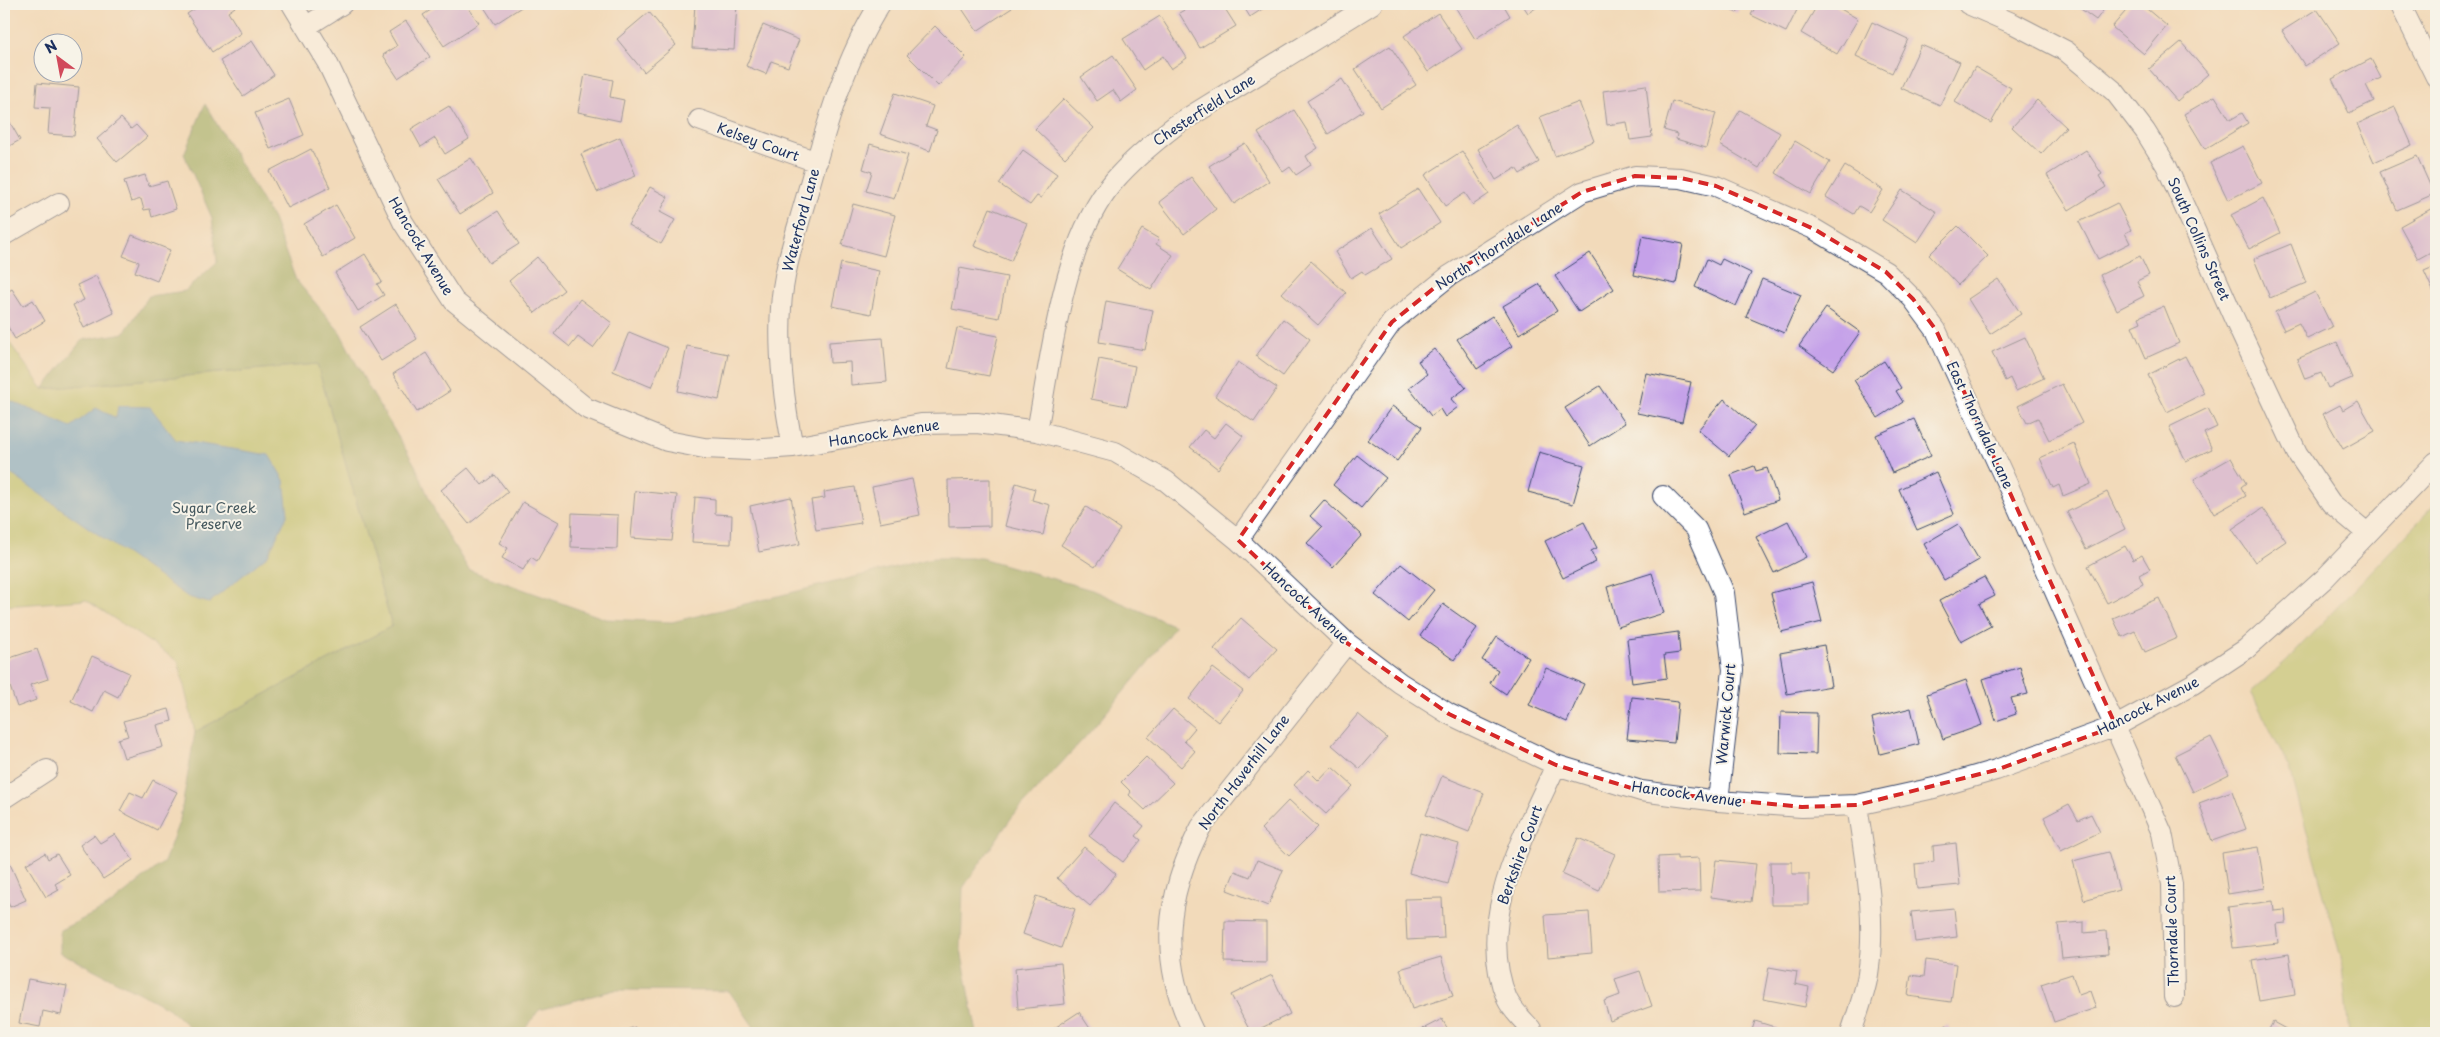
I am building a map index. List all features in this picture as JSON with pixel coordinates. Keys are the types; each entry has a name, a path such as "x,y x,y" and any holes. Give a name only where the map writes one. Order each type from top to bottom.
{"street":[{"name":"Hancock Avenue","path":"292,4 328,62 403,222 454,301 586,408 666,441 704,448 741,450 793,447 921,424 977,423 1037,431 1115,452 1166,481 1238,540 1347,643 1400,683 1449,714 1556,765 1641,790 1718,801 1802,807 1857,805 1934,788 1996,770 2116,726 2193,684 2246,649 2324,579 2436,462"},
{"path":"307,26 342,4"},
{"name":"Waterford Lane","path":"793,447 788,424 780,342 781,306 787,266 816,162 851,56 863,30 880,4"},
{"name":"Chesterfield Lane","path":"1037,431 1069,268 1087,225 1113,182 1149,147 1176,125 1372,4"},
{"name":"South Collins Street","path":"1968,4 2014,24 2066,51 2115,92 2145,131 2166,165 2233,316 2297,453 2331,502 2366,533"},
{"path":"2400,4 2436,77"},
{"name":"Kelsey Court","path":"699,120 816,162"},
{"name":"North Thorndale Lane","path":"1238,540 1392,322 1449,276 1582,192 1635,176 1681,178 1716,186 1756,202"},
{"name":"East Thorndale Lane","path":"1756,202 1814,229 1886,272 1914,299 1936,330 2116,726"},
{"path":"4,235 59,203"},
{"name":"Warwick Court","path":"1663,496 1696,529 1724,593 1733,670 1718,801"},
{"name":"North Haverhill Lane","path":"1194,1033 1181,1005 1174,976 1170,944 1174,902 1179,876 1187,854 1200,827 1347,643"},
{"name":"Thorndale Court","path":"2116,726 2162,833 2172,884 2174,997"},
{"name":"Berkshire Court","path":"1531,1029 1508,1001 1496,961 1500,900 1526,832 1556,765"},
{"path":"4,798 47,770"},
{"path":"1851,1033 1868,975 1872,934 1869,884 1857,805"}],"highlighted area":[{"path":"1635,176 1681,178 1716,186 1814,229 1886,272 1913,299 1936,330 2116,726 1996,770 1857,805 1802,807 1641,791 1556,765 1449,714 1347,643 1238,540 1392,322 1449,276 1582,192"}],"green space":[{"path":"205,104 273,219 296,280 340,332 369,388 415,465 440,523 469,570 606,619 672,622 932,558 981,558 1092,590 1175,626 1147,664 1089,733 1012,817 963,888 961,950 977,1033 758,1033 729,991 615,990 539,1010 522,1033 196,1033 168,1008 60,952 60,930 107,907 164,862 180,819 195,732 392,626 317,364 43,389 82,340 124,333 149,296 185,291 217,262 212,218 184,154"},
{"name":"Sugar Creek Preserve","path":"4,335 43,389 317,364 392,626 195,732 178,661 86,600 4,606"},
{"path":"2436,503 2436,1027 2427,1033 2349,1033 2341,958 2290,769 2251,692 2287,660"}],"water":[{"path":"4,398 71,427 96,408 116,418 118,406 150,407 176,440 269,455 284,480 288,514 268,555 209,603 188,597 4,469"}],"building":[{"path":"202,4 233,4 235,7 228,12 241,33 212,52 187,14"},
{"path":"440,4 466,4 479,23 444,46 423,15"},
{"path":"482,4 526,4 495,24"},
{"path":"695,4 737,4 734,50 692,48"},
{"path":"959,4 1009,4 1012,8 977,31"},
{"path":"1195,4 1222,4 1236,26 1200,48 1179,13"},
{"path":"1242,4 1270,4 1250,17"},
{"path":"1503,4 1510,16 1475,39 1454,5"},
{"path":"1522,4 1542,4 1528,13"},
{"path":"1717,4 1741,4 1737,13"},
{"path":"1757,4 1800,4 1786,32 1751,15"},
{"path":"1818,4 1832,4 1858,19 1837,54 1801,33"},
{"path":"2074,4 2108,4 2096,20"},
{"path":"2132,4 2141,4 2167,26 2144,54 2112,27"},
{"path":"2317,9 2340,43 2305,66 2282,31"},
{"path":"649,12 676,45 644,72 617,39"},
{"path":"1438,13 1462,49 1428,72 1404,36"},
{"path":"1160,16 1187,58 1171,69 1163,56 1143,70 1123,39"},
{"path":"406,21 430,57 398,78 383,55 397,46 389,32"},
{"path":"1872,22 1908,39 1892,73 1856,56"},
{"path":"763,25 799,40 788,67 771,61 766,74 746,66"},
{"path":"935,26 966,57 938,86 907,55"},
{"path":"252,41 274,75 243,96 220,61"},
{"path":"2181,42 2208,74 2177,101 2149,69"},
{"path":"1921,45 1960,62 1940,105 1901,88"},
{"path":"1390,46 1416,85 1381,108 1355,69"},
{"path":"1113,55 1137,90 1121,102 1113,90 1097,101 1081,77"},
{"path":"2371,59 2381,78 2366,85 2374,101 2349,113 2332,79"},
{"path":"1975,67 2011,88 1991,123 1955,102"},
{"path":"585,74 613,80 610,97 624,100 620,121 578,112"},
{"path":"1342,79 1363,111 1328,134 1307,101"},
{"path":"37,83 79,87 74,136 48,134 50,108 35,107"},
{"path":"1646,85 1652,137 1630,140 1627,122 1607,125 1603,91"},
{"path":"895,93 933,106 926,126 937,130 930,151 880,134"},
{"path":"2215,96 2230,120 2242,113 2248,123 2205,149 2184,114"},
{"path":"289,99 304,135 270,149 255,113"},
{"path":"1064,99 1094,128 1065,158 1035,129"},
{"path":"2037,100 2066,127 2041,154 2012,127"},
{"path":"1672,101 1716,113 1706,148 1676,139 1677,134 1664,130"},
{"path":"1579,102 1594,141 1555,156 1540,117"},
{"path":"449,106 469,139 445,154 435,138 421,147 411,129"},
{"path":"2395,107 2412,145 2374,162 2357,124"},
{"path":"1294,110 1318,148 1306,156 1311,165 1296,175 1290,167 1283,172 1258,133"},
{"path":"1740,110 1780,133 1759,168 1720,145"},
{"path":"4,112 20,140 4,149"},
{"path":"121,118 131,129 136,125 147,137 117,162 97,139"},
{"path":"1517,125 1539,162 1520,174 1516,168 1496,180 1478,149"},
{"path":"620,137 636,176 597,192 581,154"},
{"path":"1795,141 1830,162 1811,194 1776,173"},
{"path":"1245,143 1269,181 1234,204 1209,166"},
{"path":"870,144 908,155 894,199 866,191 872,172 863,169"},
{"path":"2243,146 2262,183 2228,200 2210,163"},
{"path":"311,149 330,187 288,208 269,171"},
{"path":"1023,150 1057,174 1041,198 1037,196 1030,205 999,184"},
{"path":"2086,150 2102,174 2099,176 2106,187 2069,210 2047,175"},
{"path":"1462,151 1489,194 1473,205 1465,193 1445,206 1425,175"},
{"path":"2417,156 2434,194 2397,210 2380,172"},
{"path":"471,158 493,193 460,214 438,179"},
{"path":"1845,166 1883,190 1869,212 1859,206 1854,214 1826,197"},
{"path":"145,175 149,186 167,181 176,209 152,217 150,209 144,210 141,199 131,202 124,181"},
{"path":"1191,177 1216,209 1184,234 1159,202"},
{"path":"650,187 668,197 660,212 675,220 661,244 628,225"},
{"path":"1418,189 1440,223 1401,248 1379,214"},
{"path":"1902,190 1937,212 1917,243 1882,220"},
{"path":"2263,198 2280,233 2249,249 2231,215"},
{"path":"2117,203 2131,230 2125,233 2130,243 2098,259 2079,222"},
{"path":"853,204 895,215 884,256 842,245"},
{"path":"336,205 355,238 323,257 304,224"},
{"path":"2436,206 2436,249 2418,259 2400,226"},
{"path":"990,208 1027,223 1011,261 974,246"},
{"path":"498,211 519,244 489,263 468,230"},
{"path":"1958,226 1988,256 1958,285 1929,255"},
{"path":"1372,228 1392,259 1365,275 1362,271 1351,278 1335,252"},
{"path":"1142,229 1159,239 1156,244 1173,255 1151,290 1117,269"},
{"path":"132,235 170,250 157,281 135,272 139,262 123,256"},
{"path":"1642,236 1683,244 1676,284 1634,275"},
{"path":"2291,244 2306,283 2270,298 2254,259"},
{"path":"1590,253 1614,289 1579,312 1555,276"},
{"path":"365,254 382,282 377,284 384,295 358,311 335,273"},
{"path":"2140,256 2149,275 2137,281 2144,296 2117,310 2100,275"},
{"path":"537,257 564,290 535,313 509,281"},
{"path":"1707,259 1719,265 1722,259 1751,273 1736,306 1695,287"},
{"path":"1311,261 1346,293 1318,325 1282,293"},
{"path":"841,263 879,271 871,314 832,306"},
{"path":"2436,266 2436,297 2424,271"},
{"path":"960,268 1007,277 999,318 952,309"},
{"path":"96,276 114,313 84,328 73,305 84,300 77,285"},
{"path":"1762,279 1801,295 1784,333 1746,317"},
{"path":"1998,279 2021,314 1990,334 1968,299"},
{"path":"1540,284 1557,311 1519,334 1503,306"},
{"path":"12,289 23,306 33,300 45,321 15,339 4,320 4,294"},
{"path":"2315,292 2332,327 2307,339 2299,323 2284,330 2275,312"},
{"path":"580,299 612,323 593,348 578,337 570,347 554,334"},
{"path":"1106,301 1153,310 1145,350 1099,342"},
{"path":"396,304 417,339 381,361 360,327"},
{"path":"2164,306 2179,343 2146,358 2132,326 2141,322 2139,317"},
{"path":"1826,308 1860,332 1833,370 1799,346"},
{"path":"1492,316 1512,346 1477,369 1457,339"},
{"path":"1283,319 1310,339 1283,376 1256,356"},
{"path":"957,328 998,336 989,376 948,368"},
{"path":"629,332 668,348 651,387 613,371"},
{"path":"2025,337 2044,378 2016,391 2010,378 2005,381 1992,352"},
{"path":"883,338 887,382 851,385 850,362 830,363 829,342"},
{"path":"2337,342 2352,378 2328,388 2321,373 2305,379 2297,359"},
{"path":"687,346 728,354 719,400 678,391"},
{"path":"1434,349 1466,388 1451,399 1458,407 1445,417 1440,409 1431,416 1409,388 1427,374 1418,361"},
{"path":"426,353 450,391 417,412 393,374"},
{"path":"2185,356 2204,393 2167,412 2148,375"},
{"path":"1099,359 1135,366 1127,406 1091,399"},
{"path":"1884,361 1901,388 1896,391 1903,402 1878,418 1854,380"},
{"path":"1238,362 1277,388 1254,422 1215,396"},
{"path":"1646,373 1691,382 1682,422 1637,413"},
{"path":"2062,384 2082,423 2049,440 2038,418 2027,423 2018,406"},
{"path":"1600,386 1625,423 1590,446 1565,408"},
{"path":"1724,399 1755,426 1729,456 1698,430"},
{"path":"2358,401 2375,431 2343,449 2323,414 2340,405 2343,410"},
{"path":"1392,406 1422,427 1397,461 1368,440"},
{"path":"2208,408 2217,427 2204,433 2212,449 2186,461 2169,427"},
{"path":"1914,419 1931,456 1892,473 1876,435"},
{"path":"1226,423 1243,436 1218,469 1190,447 1204,430 1214,438"},
{"path":"2074,443 2091,484 2063,496 2059,485 2053,488 2040,458"},
{"path":"1539,452 1584,465 1573,504 1528,492"},
{"path":"1357,455 1386,478 1361,508 1333,485"},
{"path":"2231,458 2246,483 2241,487 2246,496 2214,514 2194,479"},
{"path":"1754,466 1756,471 1767,468 1778,500 1745,512 1731,475"},
{"path":"468,468 482,485 495,475 508,492 469,524 441,490"},
{"path":"1936,472 1954,514 1917,530 1899,489"},
{"path":"912,479 920,515 880,523 872,487"},
{"path":"990,479 990,526 949,527 948,480"},
{"path":"1016,483 1035,489 1032,500 1050,505 1043,535 1005,526"},
{"path":"855,487 861,523 816,530 811,500 825,498 824,492"},
{"path":"635,491 677,495 672,541 631,538"},
{"path":"2107,492 2125,529 2086,549 2067,512"},
{"path":"695,497 715,499 715,514 732,515 731,544 692,542"},
{"path":"791,497 800,544 759,552 750,506"},
{"path":"1324,500 1362,535 1333,567 1307,543 1322,527 1310,516"},
{"path":"523,502 559,522 537,561 531,557 523,570 502,558 508,548 499,543"},
{"path":"1086,507 1120,529 1095,567 1061,545"},
{"path":"2263,508 2286,541 2255,562 2232,529"},
{"path":"572,513 618,515 617,549 571,547"},
{"path":"1788,521 1806,557 1774,573 1756,537"},
{"path":"1584,522 1597,548 1591,551 1596,562 1563,578 1545,541"},
{"path":"1958,524 1979,560 1944,580 1924,544"},
{"path":"2125,546 2133,560 2142,555 2150,569 2139,575 2143,584 2107,603 2088,566"},
{"path":"1401,564 1434,590 1408,622 1375,595"},
{"path":"1652,573 1664,613 1618,627 1607,587"},
{"path":"1984,577 1995,596 1979,604 1991,626 1961,642 1939,601"},
{"path":"1812,582 1822,622 1781,632 1771,593"},
{"path":"2159,598 2177,638 2145,652 2135,631 2122,637 2113,618"},
{"path":"1443,604 1477,628 1454,660 1420,636"},
{"path":"1241,618 1277,649 1249,680 1214,649"},
{"path":"1678,632 1680,653 1664,655 1667,678 1632,683 1627,639"},
{"path":"1497,637 1529,658 1506,694 1490,683 1498,670 1482,660"},
{"path":"1824,645 1831,686 1787,694 1780,653"},
{"path":"37,649 48,679 30,685 36,700 17,707 4,669 4,660"},
{"path":"92,656 129,673 118,697 104,690 93,712 71,701"},
{"path":"2020,667 2028,694 2011,698 2016,714 1996,721 1983,679"},
{"path":"1213,668 1243,691 1218,722 1189,699"},
{"path":"1546,668 1584,684 1567,722 1529,705"},
{"path":"1966,680 1982,725 1943,739 1927,694"},
{"path":"1632,697 1678,702 1674,743 1627,739"},
{"path":"1911,708 1919,744 1880,754 1872,718"},
{"path":"169,709 172,721 157,725 163,747 124,758 118,739 128,736 123,721"},
{"path":"1173,709 1195,728 1184,741 1195,751 1181,767 1148,737"},
{"path":"1781,712 1817,713 1816,754 1780,753"},
{"path":"1358,714 1387,738 1360,769 1332,745"},
{"path":"2211,737 2229,774 2193,792 2175,755"},
{"path":"1146,757 1173,783 1145,810 1129,795 1131,792 1121,782"},
{"path":"1332,767 1353,786 1326,814 1294,785 1308,770 1319,781"},
{"path":"1442,776 1484,793 1469,832 1426,815"},
{"path":"153,780 177,792 157,830 120,811 130,792 143,798"},
{"path":"2232,791 2246,829 2212,841 2199,803"},
{"path":"1289,800 1318,827 1289,856 1261,829"},
{"path":"1114,803 1144,826 1136,836 1141,840 1123,862 1089,836"},
{"path":"2069,804 2078,820 2091,814 2100,832 2061,851 2044,817"},
{"path":"1420,833 1459,844 1448,884 1409,873"},
{"path":"115,834 133,860 103,879 80,845 94,835 100,843"},
{"path":"1578,838 1615,854 1599,891 1562,874"},
{"path":"1956,843 1960,885 1917,889 1915,864 1934,862 1933,846"},
{"path":"1084,847 1116,874 1090,906 1057,878"},
{"path":"2258,847 2265,888 2228,894 2222,853"},
{"path":"2108,852 2119,890 2084,900 2073,861"},
{"path":"45,853 48,859 57,854 70,875 55,884 59,890 46,897 26,864"},
{"path":"1677,856 1677,859 1699,858 1700,891 1659,892 1658,857"},
{"path":"1257,860 1283,870 1268,906 1227,890 1235,871 1250,877"},
{"path":"1716,860 1756,864 1751,902 1711,897"},
{"path":"1770,862 1792,862 1792,874 1809,874 1809,905 1771,905"},
{"path":"10,864 26,900 10,907 6,898 4,899 4,867"},
{"path":"1036,896 1075,909 1061,948 1023,934"},
{"path":"1442,898 1444,938 1407,940 1405,899"},
{"path":"2273,901 2274,911 2285,910 2286,923 2276,924 2278,943 2233,948 2228,907"},
{"path":"1954,908 1957,937 1915,942 1911,912"},
{"path":"1589,912 1592,953 1548,957 1545,915"},
{"path":"1225,921 1266,922 1266,963 1224,962"},
{"path":"2084,922 2084,933 2106,931 2108,954 2062,958 2058,924"},
{"path":"2289,954 2295,995 2259,1001 2252,960"},
{"path":"1441,957 1453,996 1412,1009 1400,969"},
{"path":"1926,960 1956,964 1951,1002 1908,996 1911,975 1924,977"},
{"path":"1061,963 1065,1004 1018,1009 1015,968"},
{"path":"1769,967 1797,972 1795,984 1809,987 1805,1007 1763,999"},
{"path":"1640,971 1652,1006 1610,1021 1604,1001 1620,995 1615,979"},
{"path":"2072,974 2079,995 2090,991 2096,1008 2054,1022 2041,984"},
{"path":"1272,975 1290,1014 1251,1033 1231,995"},
{"path":"28,979 67,986 61,1015 43,1011 40,1027 19,1023"},
{"path":"1079,1012 1091,1030 1086,1033 1047,1033"},
{"path":"1442,1019 1450,1033 1415,1033"},
{"path":"1755,1021 1778,1028 1776,1033 1751,1033"},
{"path":"2273,1022 2293,1033 2267,1033"},
{"path":"1947,1025 1952,1033 1932,1033"},
{"path":"635,1027 637,1033 617,1033"}]}
